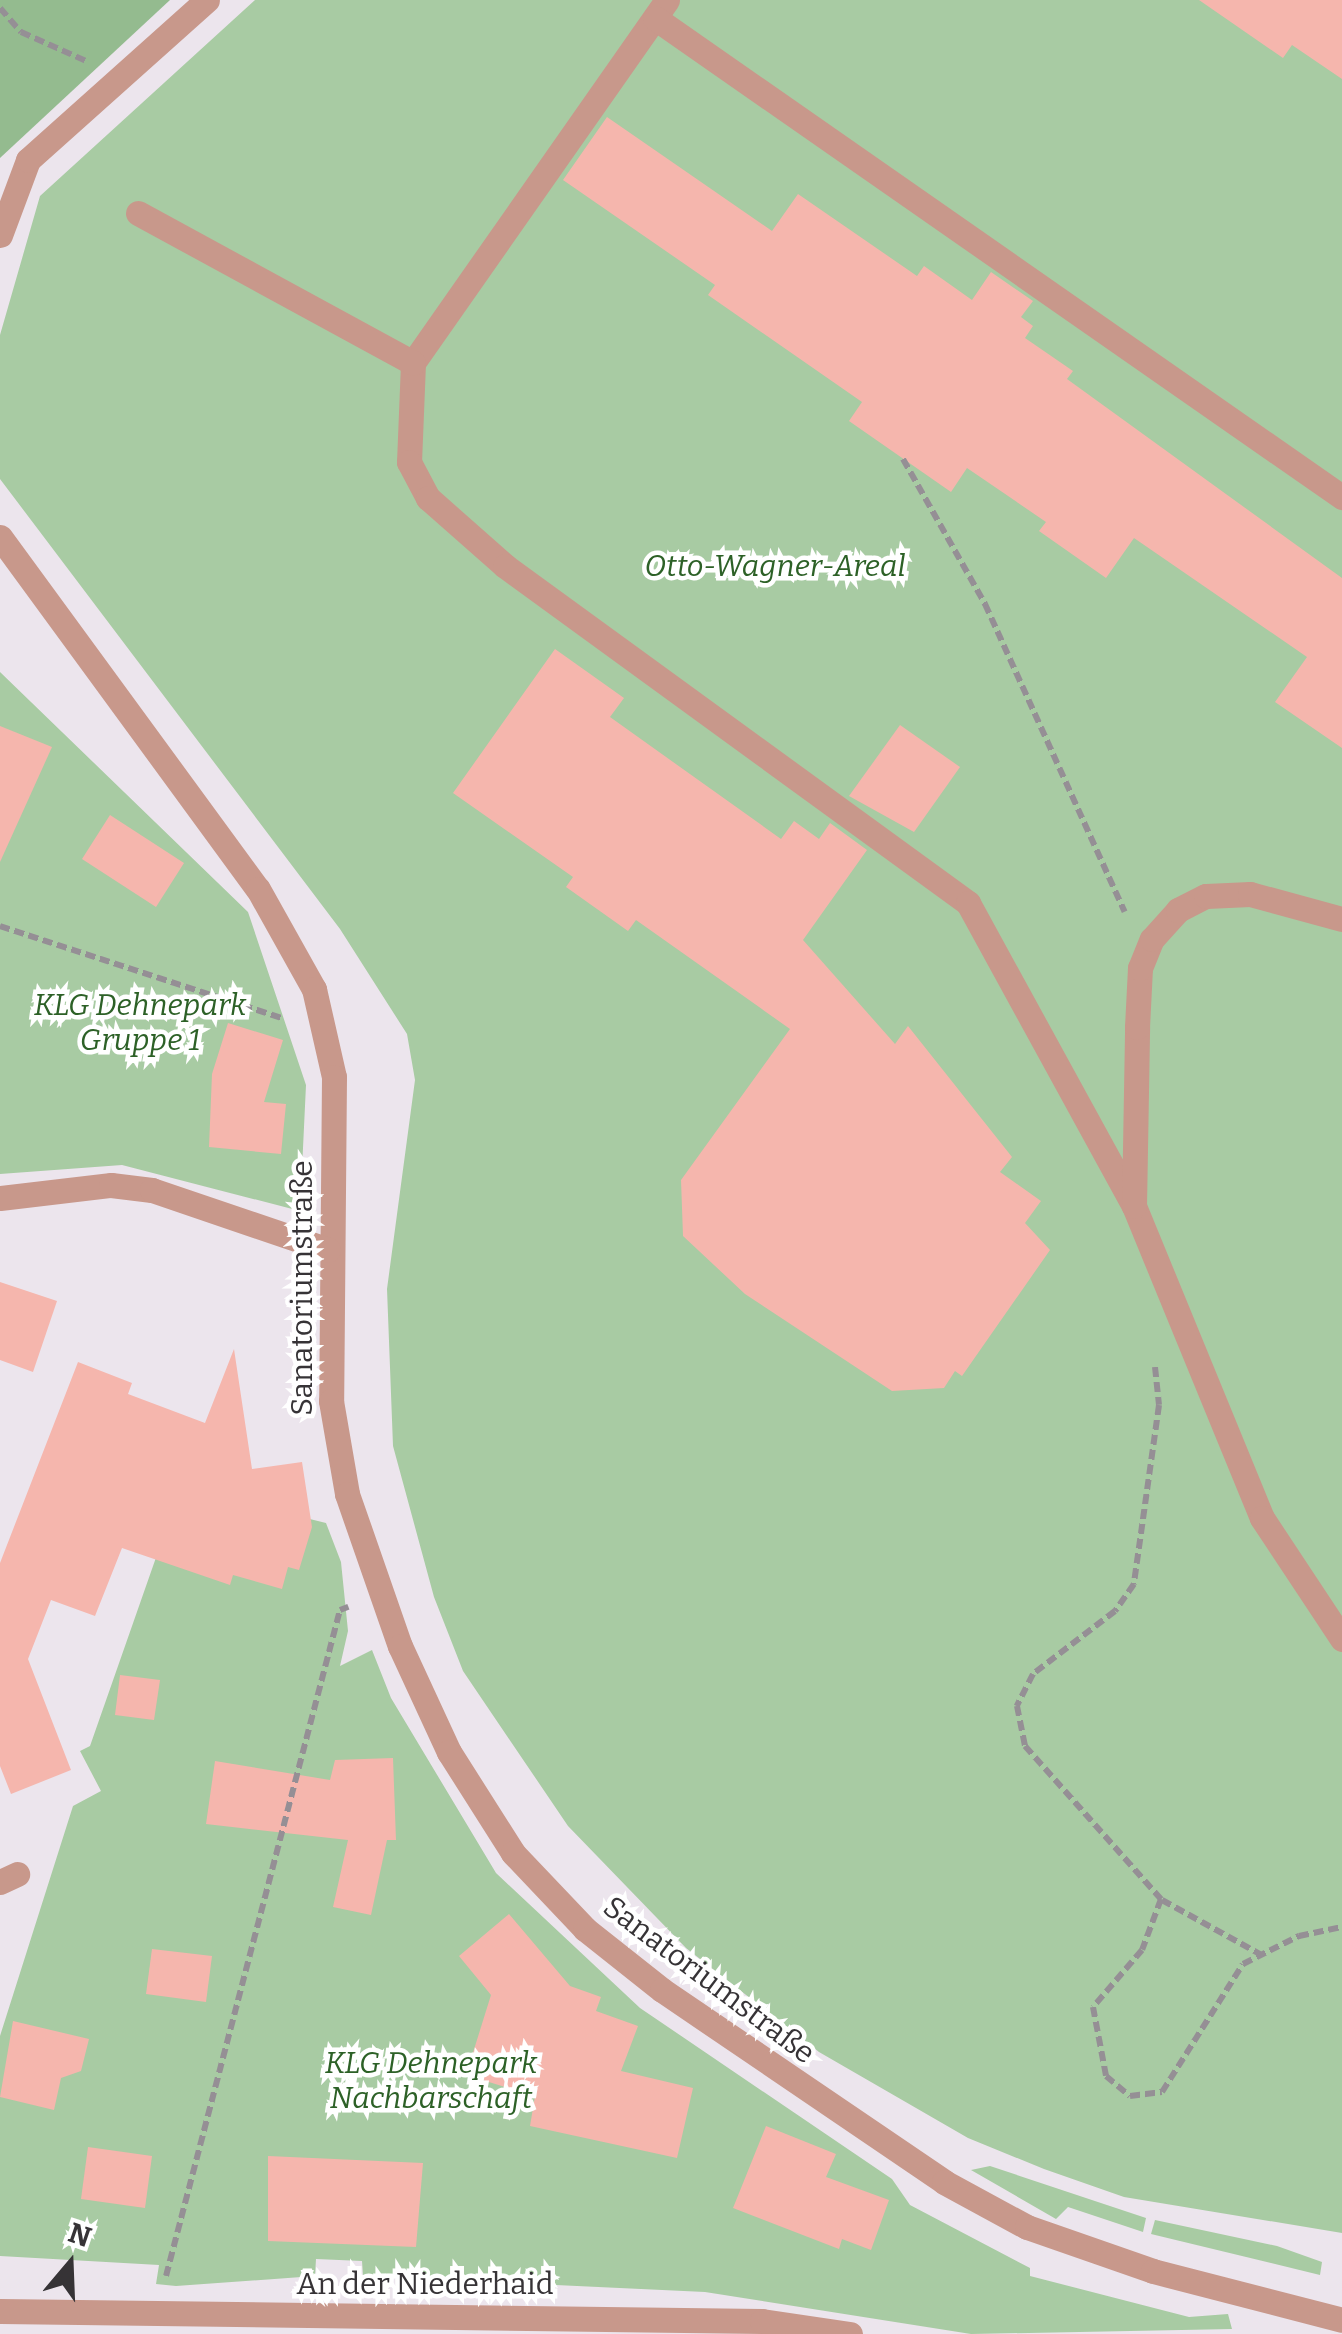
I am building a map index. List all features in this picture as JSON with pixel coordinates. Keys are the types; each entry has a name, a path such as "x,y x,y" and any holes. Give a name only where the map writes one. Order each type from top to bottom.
{"street":[{"path":"0,235 28,160 207,0"},
{"path":"1342,496 661,9 413,363 409,462 428,498 505,566 968,904 1134,1206 1262,1518 1342,1639"},
{"path":"138,213 413,363"},
{"name":"Sanatoriumstraße","path":"0,537 258,889 314,989 329,1036 331,1401 347,1494 380,1594 449,1752 514,1854 585,1929 716,2032 846,2122 1028,2227 1153,2271 1342,2320"},
{"path":"1134,1206 1136,1027 1146,952 1178,910 1206,896 1250,894 1342,920"},
{"path":"0,1198 111,1185 152,1190 328,1250"},
{"name":"An der Niederhaid","path":"0,2311 639,2327 762,2321 850,2334"}],"path":[{"path":"0,8 21,32 126,73"},
{"path":"904,459 986,604 1094,853 1146,952"},
{"path":"0,926 329,1036"},
{"path":"1150,1349 1160,1391 1134,1584 1115,1611 1033,1674 1017,1718 1026,1746 1161,1900 1261,1955"},
{"path":"154,2316 340,1610 380,1594"},
{"path":"1161,1900 1142,1950 1093,2007 1098,2058 1118,2092 1142,2098 1162,2092 1178,2076 1225,1983 1261,1955 1342,1927"}],"green space":[{"path":"0,0 170,0 0,158"},
{"name":"Otto-Wagner-Areal","path":"255,0 1342,0 1342,2233 1124,2197 968,2138 819,2052 686,1948 568,1826 463,1671 434,1597 393,1446 387,1289 415,1080 407,1034 340,929 0,479 0,335 40,196"},
{"name":"KLG Dehnepark Gruppe 1","path":"0,672 248,912 306,1085 300,1211 122,1165 0,1174"},
{"name":"KLG Dehnepark Nachbarschaft","path":"220,1497 326,1523 341,1562 348,1631 340,1666 372,1650 391,1698 496,1873 640,2008 892,2179 910,2205 1030,2268 1030,2276 1189,2317 1228,2314 1232,2329 971,2334 705,2292 363,2276 362,2261 316,2259 315,2276 176,2286 156,2284 159,2265 0,2256 0,2036 73,1806 101,1791 80,1751 90,1746 173,1509"},
{"path":"990,2166 1146,2218 1143,2232 1068,2207 1056,2219 971,2170"},
{"path":"1155,2220 1277,2246 1322,2262 1320,2275 1151,2234"}],"building":[{"path":"1199,0 1342,0 1342,79 1292,45 1283,58"},
{"path":"607,117 772,231 798,194 917,276 924,266 972,300 991,272 1033,301 1021,317 1033,326 1025,338 1073,371 1067,379 1342,578 1342,748 1275,702 1307,657 1134,538 1106,578 1039,531 1046,522 967,468 951,492 849,421 862,402 708,295 715,285 563,180"},
{"path":"555,649 624,698 610,717 781,839 794,821 819,839 830,823 867,850 803,940 895,1044 908,1026 1012,1157 1000,1172 1041,1201 1025,1223 1050,1250 962,1376 955,1371 944,1388 892,1391 745,1294 683,1236 681,1180 790,1029 636,920 628,931 566,887 573,877 453,793"},
{"path":"900,725 960,767 914,832 849,796"},
{"path":"0,726 52,747 0,862"},
{"path":"110,815 184,863 156,907 82,859"},
{"path":"228,1023 283,1040 264,1102 286,1104 281,1154 209,1147 212,1074"},
{"path":"0,1282 57,1301 33,1372 0,1360"},
{"path":"234,1349 252,1469 302,1462 312,1527 299,1570 288,1567 282,1589 233,1575 230,1585 122,1548 95,1616 51,1600 28,1659 71,1770 11,1794 0,1766 0,1563 78,1362 132,1383 128,1394 205,1423"},
{"path":"120,1675 160,1680 154,1720 115,1715"},
{"path":"393,1758 396,1840 387,1840 371,1915 333,1907 348,1840 206,1824 215,1761 330,1780 335,1760"},
{"path":"509,1914 570,1986 601,1997 596,2011 638,2026 621,2071 693,2088 677,2158 530,2126 535,2096 466,2075 491,1995 459,1956"},
{"path":"152,1949 212,1956 206,2002 146,1994"},
{"path":"13,2021 89,2039 81,2071 61,2078 54,2110 0,2097"},
{"path":"766,2126 836,2154 826,2177 889,2200 871,2250 842,2239 839,2249 733,2208"},
{"path":"88,2147 152,2156 145,2208 81,2199"},
{"path":"268,2156 423,2163 416,2247 268,2241"}]}
